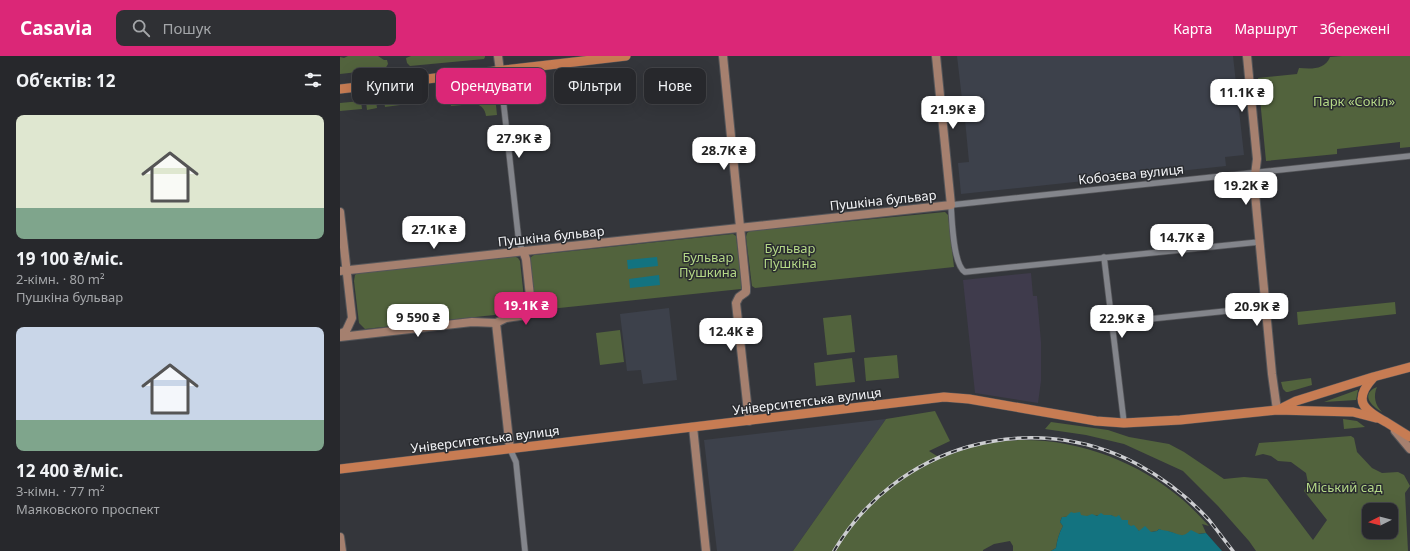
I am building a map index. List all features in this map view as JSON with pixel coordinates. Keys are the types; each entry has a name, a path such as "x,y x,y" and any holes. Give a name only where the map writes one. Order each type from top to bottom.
{"main road":[{"path":"525,68 626,56"},
{"path":"340,89 436,78"},
{"name":"Університетська вулиця","path":"1277,410 1296,402 1374,377 1410,368"},
{"path":"1374,377 1366,385 1362,392 1362,402 1366,410 1386,424 1410,437"},
{"name":"Університетська вулиця","path":"340,469 944,398 969,399 1096,421 1124,423 1172,421 1277,410 1354,412 1386,424"}],"street":[{"path":"498,56 500,68"},
{"path":"723,56 746,287 746,292 739,297 736,303 749,421"},
{"path":"936,56 956,254 958,264 962,270 966,272 973,272 1104,257 1259,242"},
{"path":"1247,56 1256,146 1257,165 1254,183 1265,307 1277,410"},
{"path":"340,336 472,322 496,323 506,318 527,315 531,305 526,259 520,243 504,104"},
{"name":"Кобозєва вулиця","path":"951,205 1410,156"},
{"name":"Пушкіна бульвар","path":"343,270 951,205"},
{"path":"340,212 343,270 352,318 346,331 340,336"},
{"path":"1104,257 1124,423"},
{"path":"1111,323 1265,307"},
{"path":"496,323 510,449 516,462 525,551"},
{"path":"1386,424 1410,449"},
{"path":"693,427 706,551"},
{"path":"340,537 342,551"}],"shaded area":[{"path":"957,56 1233,56 1244,155 1225,157 1226,166 961,194 958,163 969,162 964,109 952,110 951,101 962,99"},
{"path":"1031,273 1033,296 1037,296 1041,342 1041,381 1038,403 975,393 963,280"},
{"path":"669,308 677,380 643,384 641,370 627,371 620,314"},
{"path":"886,419 793,551 717,551 704,440"}],"green space":[{"path":"348,56 378,56 384,60 387,60 388,64 386,68 352,68 352,73 340,74 340,57 344,58"},
{"path":"411,56 485,57 484,59 410,66 407,63 406,58"},
{"name":"Парк «Сокіл»","path":"1410,56 1410,147 1400,148 1400,142 1337,149 1337,154 1266,161 1258,78 1297,74 1299,68 1317,68 1325,64 1330,57"},
{"path":"352,102 352,104 361,104 362,109 340,111 340,103"},
{"path":"366,104 376,104 377,108 367,110"},
{"path":"385,104 408,104 385,107"},
{"path":"451,104 473,104 451,106"},
{"path":"476,104 496,104 497,115 486,116 485,111"},
{"name":"Бульвар Пушкіна","path":"945,212 948,215 954,267 755,288 752,286 746,237 747,233 750,231"},
{"name":"Бульвар Пушкина","path":"733,234 736,236 742,286 741,289 540,310 537,310 535,307 530,263 531,257 534,255"},
{"path":"514,256 520,261 525,308 521,312 365,329 359,323 354,281 355,275 359,272"},
{"path":"1395,302 1396,314 1298,325 1297,312"},
{"path":"851,315 855,352 827,355 823,318"},
{"path":"620,330 624,362 600,365 596,333"},
{"path":"897,355 899,378 866,381 864,358"},
{"path":"852,358 855,382 816,386 814,363"},
{"path":"1311,378 1312,385 1288,392 1283,389 1281,382"},
{"path":"1377,387 1375,400 1382,412 1374,407 1368,396 1372,390"},
{"path":"1357,390 1356,400 1324,402"},
{"path":"935,411 950,441 929,451 940,458 973,446 1005,441 1033,440 1060,443 1087,449 1138,469 1161,483 1183,500 1209,526 1202,524 1206,533 1180,536 1159,529 1151,532 1139,531 1111,515 1062,517 1060,522 1063,526 1058,537 1056,548 1051,551 1013,551 1013,546 1010,541 994,544 983,551 793,551 886,419"},
{"path":"1343,419 1357,421 1365,427 1344,429"},
{"name":"Міський сад","path":"1051,422 1108,430 1129,437 1169,444 1184,452 1224,479 1244,477 1267,479 1313,540 1327,520 1304,491 1308,483 1306,473 1291,462 1278,461 1271,456 1263,454 1255,456 1259,443 1351,436 1354,438 1357,452 1372,468 1382,473 1398,472 1404,475 1410,486 1405,493 1408,551 1256,551 1218,506 1183,471 1124,444 1086,435 1045,429"}],"water":[{"path":"657,257 658,266 628,269 627,260"},
{"path":"659,275 660,285 630,288 629,279"},
{"path":"1071,512 1080,512 1081,515 1087,516 1092,514 1097,516 1101,513 1116,517 1119,515 1122,520 1128,520 1128,524 1131,526 1134,525 1139,531 1145,526 1151,532 1159,529 1182,535 1191,530 1199,534 1206,533 1222,551 1051,551 1056,548 1058,537 1063,526 1060,522 1062,517 1066,517"}],"railway":[{"path":"834,551 860,515 892,485 929,462 968,447 1010,439 1053,439 1096,447 1137,464 1166,482 1193,504 1209,520 1233,551"}]}
